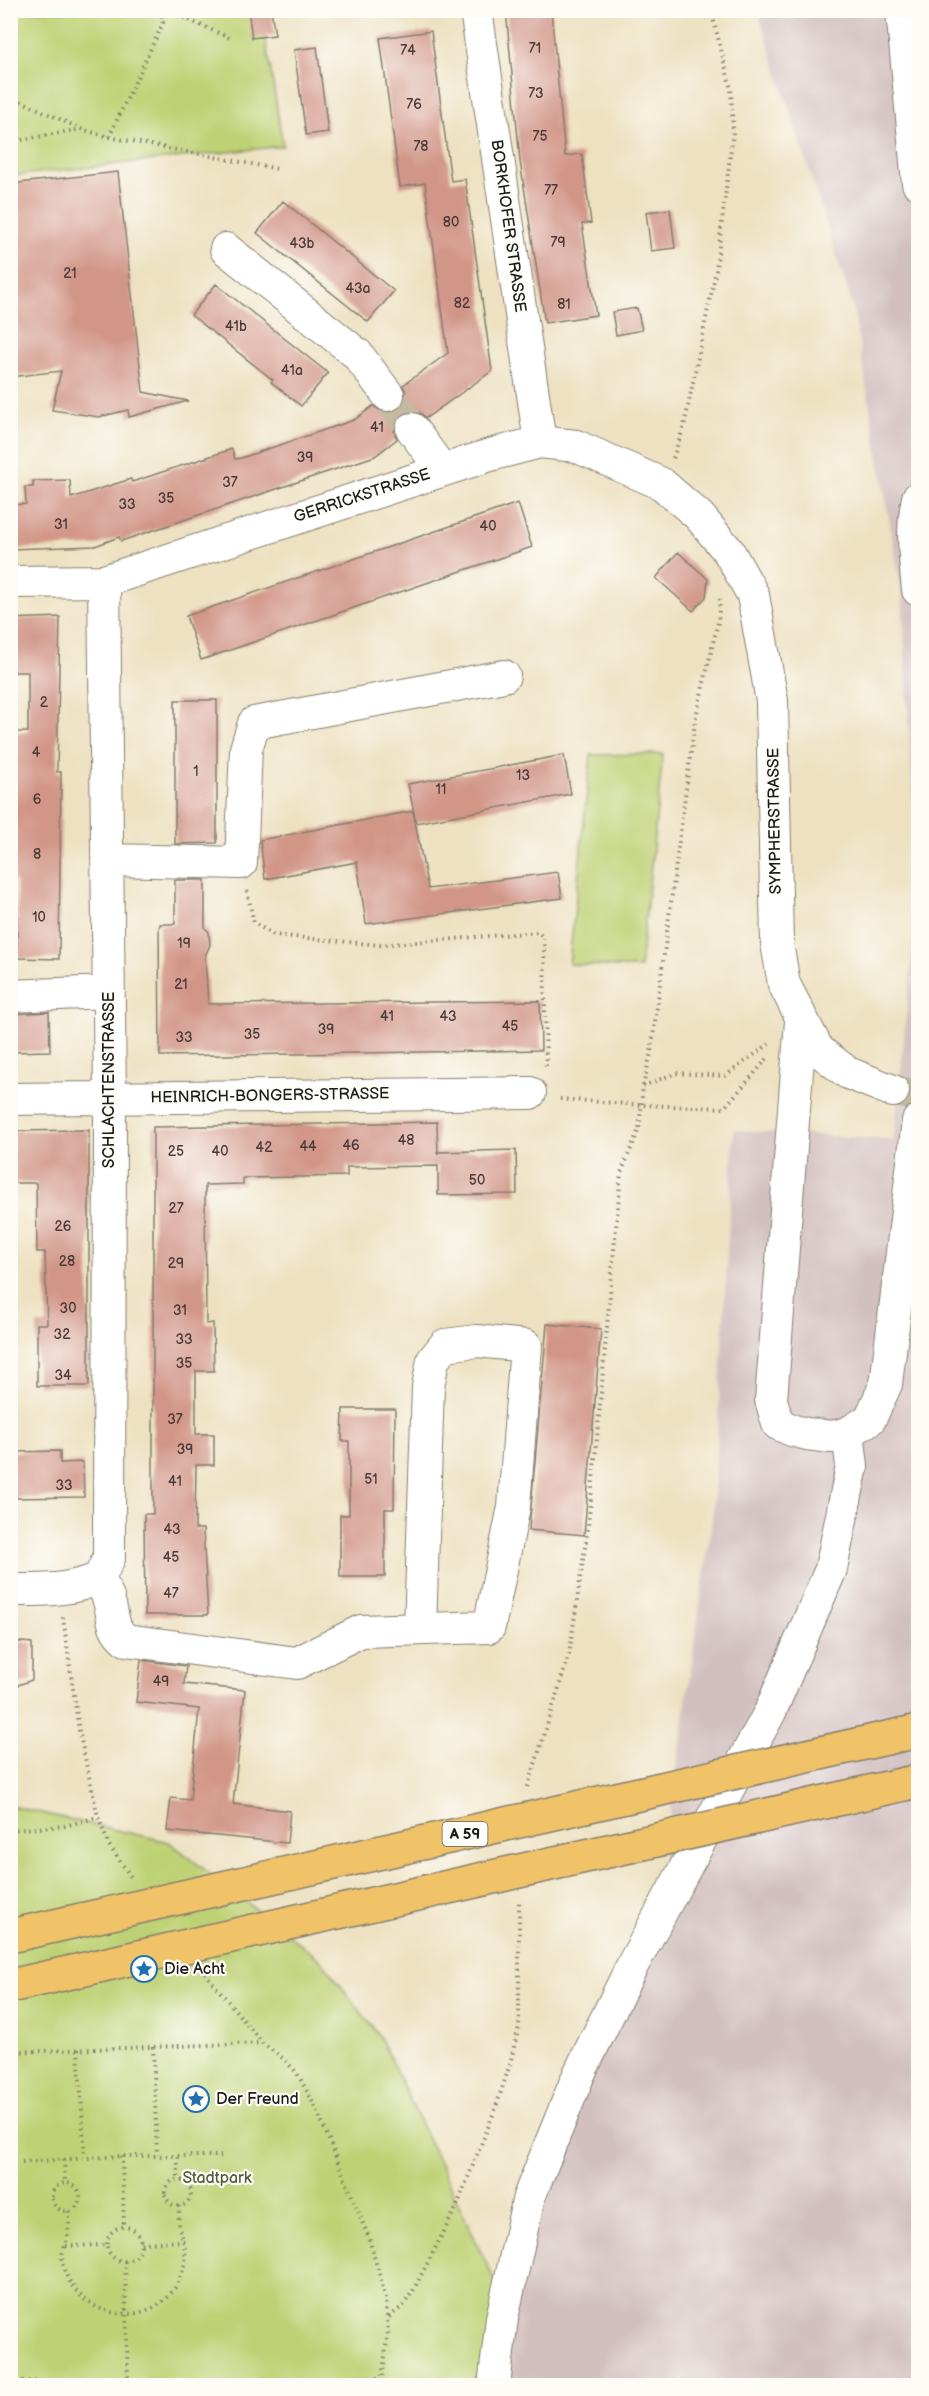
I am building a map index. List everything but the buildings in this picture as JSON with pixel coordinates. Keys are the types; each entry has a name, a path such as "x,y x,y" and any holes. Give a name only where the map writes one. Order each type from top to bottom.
{"highway":[{"name":"A 59","path":"10,1936 918,1731"},
{"path":"10,1986 918,1781"}],"street":[{"name":"BORKHOFER STRASSE","path":"476,10 540,442"},
{"path":"902,10 918,183"},
{"path":"226,249 357,354 388,395"},
{"path":"412,429 442,470"},
{"name":"GERRICKSTRASSE","path":"10,582 104,581 442,470 540,442 576,447 662,484 699,516"},
{"path":"918,498 913,546 918,590"},
{"name":"SYMPHERSTRASSE","path":"699,516 729,552 753,595 772,701 777,943 784,984 801,1021 818,1050 848,1073 894,1091"},
{"name":"SCHLACHTENSTRASSE","path":"99,1578 109,1558 110,1097 104,581"},
{"path":"108,860 241,863 246,749 254,723 504,676"},
{"path":"10,996 109,992"},
{"path":"801,1021 771,1400 778,1424 794,1431 832,1437 848,1433 870,1419 886,1384 918,1121"},
{"name":"HEINRICH-BONGERS-STRASSE","path":"10,1099 538,1094"},
{"path":"10,1590 63,1589 83,1586 99,1578 109,1601 111,1620 116,1633 126,1640 297,1663 362,1631 489,1627 514,1507 526,1346 477,1341 445,1345 433,1360 428,1387 420,1629"},
{"path":"494,2385 502,2318 529,2197 579,2074 633,1964 770,1712 831,1569 852,1467 848,1433"}],"path":[{"path":"148,10 173,13 230,38"},
{"path":"662,484 684,426 708,313 716,270 733,132 731,88 711,10"},
{"path":"110,137 163,23 162,11"},
{"path":"10,96 81,129 110,137 278,169"},
{"path":"10,142 81,129"},
{"path":"528,1792 529,1781 569,1655 596,1459 621,1173 639,1129 643,1086 651,1052 695,721 718,622 720,596"},
{"path":"241,863 254,923 274,935 380,945 538,932 544,938 538,1094 570,1100 642,1106 724,1108 770,1055"},
{"path":"643,1086 676,1073 724,1076 801,1021"},
{"path":"63,1589 64,1626 79,1731 98,1817 109,1845 136,1883"},
{"path":"10,1830 64,1826 98,1817"},
{"path":"389,2317 403,2306 413,2291 456,2208 496,2107 510,2064 519,2026 519,1901"},
{"path":"198,1965 262,2043 285,2060 297,2073 316,2108 369,2238 386,2299 389,2317 381,2385"},
{"path":"10,2052 262,2043"},
{"path":"153,2047 157,2155"},
{"path":"78,2049 85,2157"},
{"path":"122,2156 124,2227"},
{"path":"22,2162 85,2157 221,2156"},
{"path":"178,2157 178,2179"},
{"path":"64,2160 65,2183"},
{"path":"178,2179 186,2182 191,2190 187,2202 179,2206 170,2204 164,2193 166,2185 178,2179"},
{"path":"65,2183 77,2189 80,2198 77,2207 69,2211 60,2210 52,2199 54,2190 65,2183"},
{"path":"69,2211 69,2231 62,2258 74,2289 99,2309 126,2314 139,2313 153,2307 175,2287 186,2259 185,2241 180,2233 179,2206"},
{"path":"108,2245 115,2258 125,2261 138,2253 141,2243 137,2234 124,2227"},
{"path":"108,2245 114,2231 124,2227"},
{"path":"141,2243 185,2241"},
{"path":"66,2246 108,2245"},
{"path":"125,2261 128,2383"},
{"path":"10,2382 128,2383 382,2378"}],"shaded area":[{"path":"758,11 918,11 918,893 902,594 853,307"},
{"path":"918,893 918,2385 485,2386 498,2288 658,1899 713,1514 734,1130 894,1140"}],"green space":[{"path":"10,11 261,11 283,146 11,176"},
{"path":"663,754 640,968 569,964 591,755"},
{"name":"Stadtpark","path":"11,1806 169,1842 322,1961 380,2037 498,2288 485,2385 11,2386"}],"tunnel":[{"path":"388,395 412,429"},
{"path":"893,1091 918,1095"}],"place":[{"name":"Die Acht","path":"144,1969"},
{"name":"Der Freund","path":"196,2099"}]}
